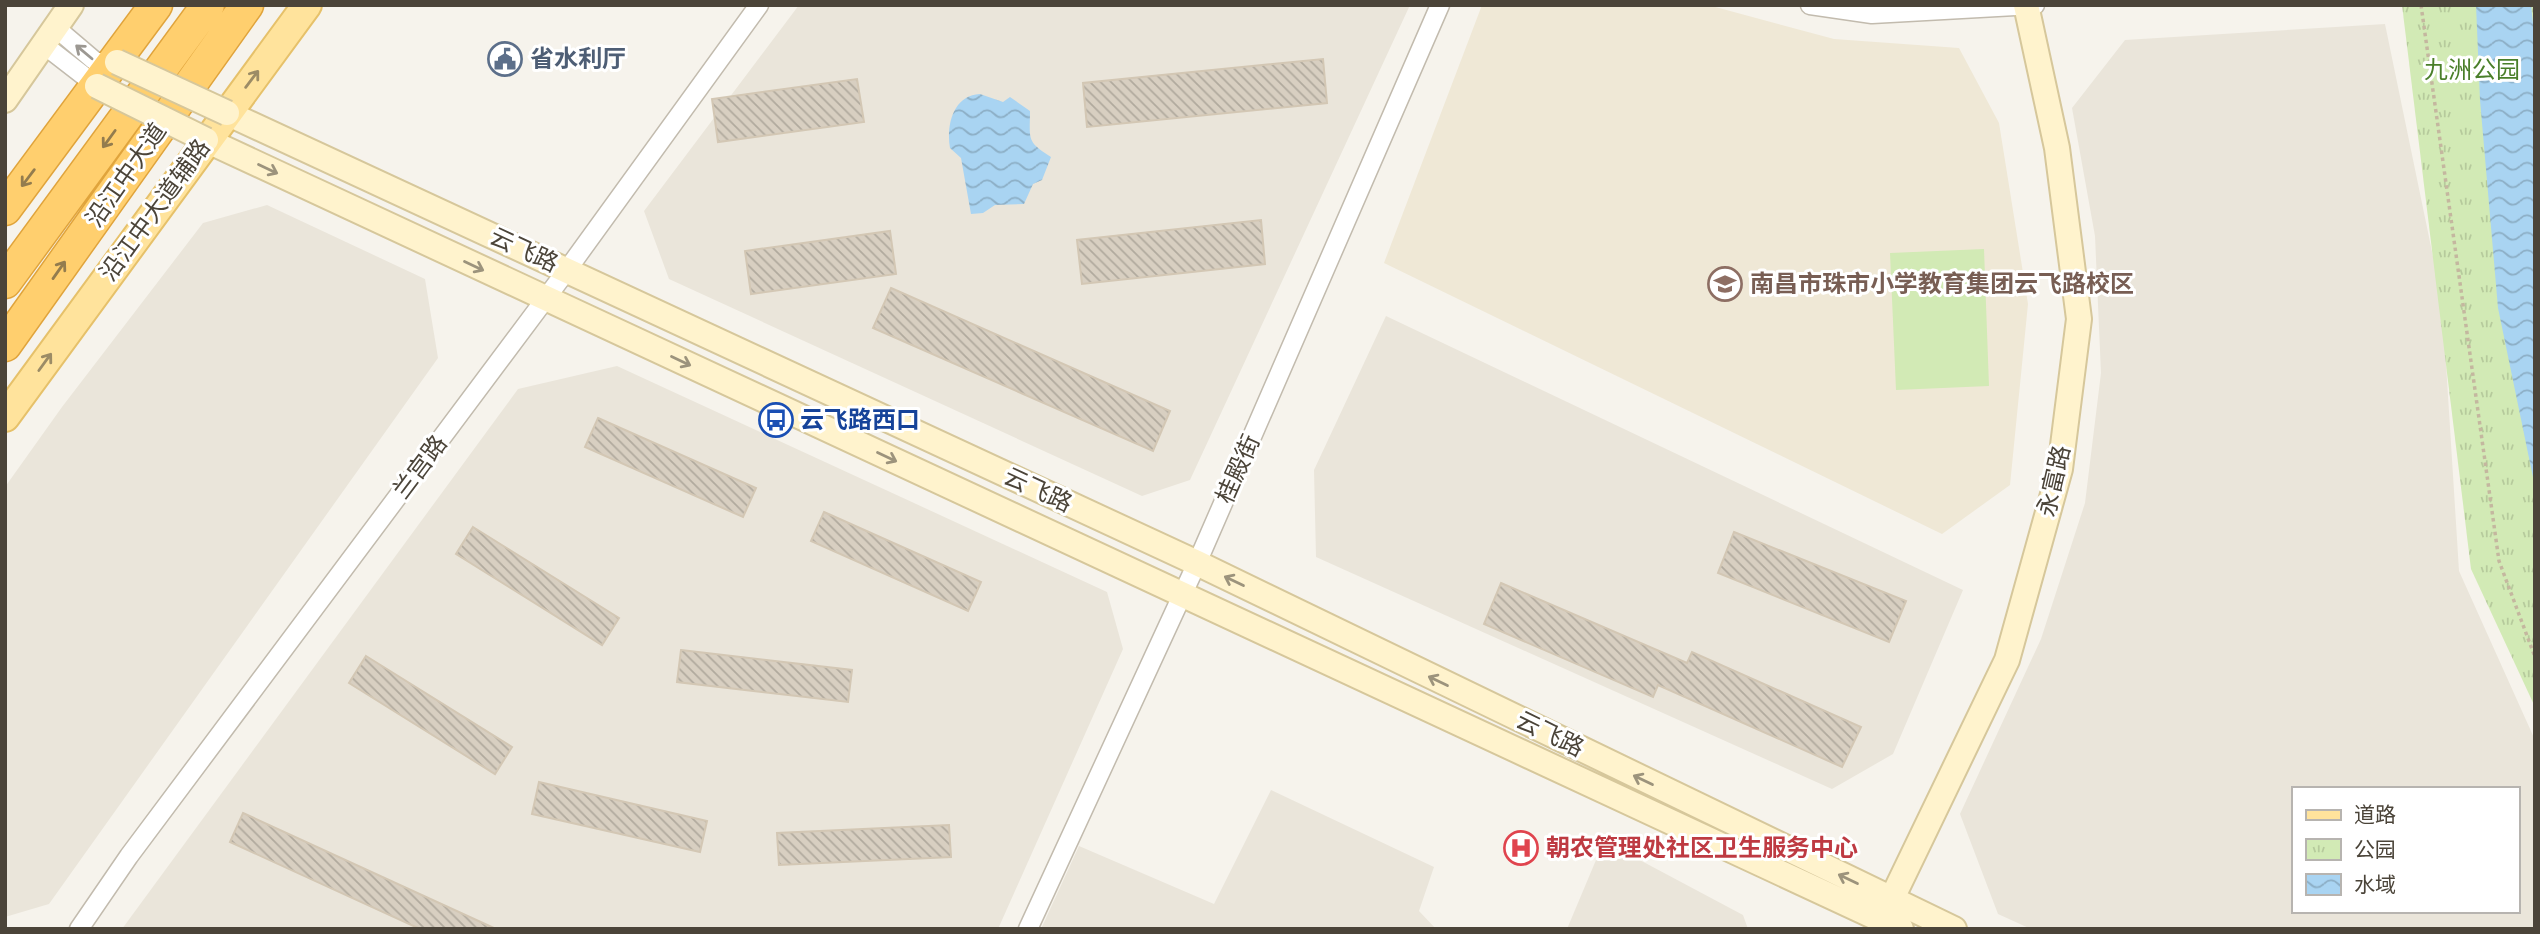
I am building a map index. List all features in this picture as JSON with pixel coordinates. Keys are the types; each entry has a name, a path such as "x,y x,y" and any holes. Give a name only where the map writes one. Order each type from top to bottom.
{"highway":[{"path":"5,209 117,62 156,5"},
{"name":"沿江中大道","path":"5,282 208,5"},
{"name":"沿江中大道","path":"5,345 247,5"}],"main road":[{"path":"5,100 71,5"},
{"name":"沿江中大道辅路","path":"5,417 307,5"},
{"name":"永富路","path":"1888,919 2007,660 2060,469 2079,319 2057,148 2026,6"},
{"name":"云飞路","path":"117,62 1197,564 1888,919"},
{"name":"云飞路","path":"97,86 544,300 1888,919 1954,929"}],"street":[{"name":"兰宫路","path":"79,929 129,856 567,270 759,5"},
{"name":"桂殿街","path":"1028,929 1197,564 1440,5"},
{"path":"1810,5 1872,14 2035,5"},
{"path":"50,36 96,62 117,62"},
{"path":"50,36 97,86"}],"path":[{"path":"2421,5 2499,562 2535,657"}],"shaded area":[{"path":"799,5 1410,5 1190,480 1142,496 669,279 644,211"},
{"name":"南昌市珠市小学教育集团云飞路校区","path":"1482,5 1708,5 1834,39 1959,48 1999,123 2028,304 2010,485 1942,534 1384,263"},
{"path":"2385,24 2442,300 2459,571 2535,740 2535,929 2031,929 1998,914 1960,814 2041,639 2085,503 2101,373 2095,236 2072,108 2125,40"},
{"path":"267,205 425,279 438,358 49,904 5,917 5,487 62,407 203,223"},
{"path":"1386,316 1963,590 1893,754 1832,789 1316,557 1314,470"},
{"path":"617,366 1107,592 1123,649 998,929 122,929 518,389"},
{"path":"1271,790 1434,867 1419,911 1436,929 1041,929 1079,846 1214,904"},
{"path":"1604,841 1743,915 1748,929 1567,929"}],"green space":[{"name":"九洲公园","path":"2402,5 2535,5 2535,707 2471,569"},
{"path":"1984,249 1989,386 1896,390 1890,253"}],"water":[{"path":"2476,5 2531,5 2535,42 2535,487 2498,308 2480,100"},
{"path":"980,94 1003,102 1010,97 1030,111 1031,139 1051,157 1042,180 1033,184 1024,204 995,205 983,213 971,214 961,158 950,148 949,130 953,113 963,100"}],"building":[{"path":"1323,59 1327,103 1087,127 1083,83"},
{"path":"857,79 864,122 718,142 712,99"},
{"path":"1261,220 1265,264 1082,284 1077,240"},
{"path":"890,231 896,274 751,294 745,251"},
{"path":"891,288 1170,411 1153,451 873,328"},
{"path":"598,418 756,488 743,517 585,447"},
{"path":"824,512 981,582 968,611 811,541"},
{"path":"473,527 619,618 602,645 456,554"},
{"path":"1734,532 1906,601 1889,642 1718,573"},
{"path":"1501,583 1687,663 1692,652 1861,727 1842,767 1658,685 1653,697 1484,624"},
{"path":"681,650 852,670 848,702 677,682"},
{"path":"366,656 512,747 495,774 349,683"},
{"path":"539,782 707,821 700,852 532,814"},
{"path":"243,813 496,929 420,929 230,842"},
{"path":"949,825 951,857 779,865 777,833"}],"place":[{"name":"省水利厅","path":"505,59"},
{"name":"南昌市珠市小学教育集团云飞路校区","path":"1725,284"},
{"name":"云飞路西口","path":"776,420"},
{"name":"朝农管理处社区卫生服务中心","path":"1521,848"}]}
